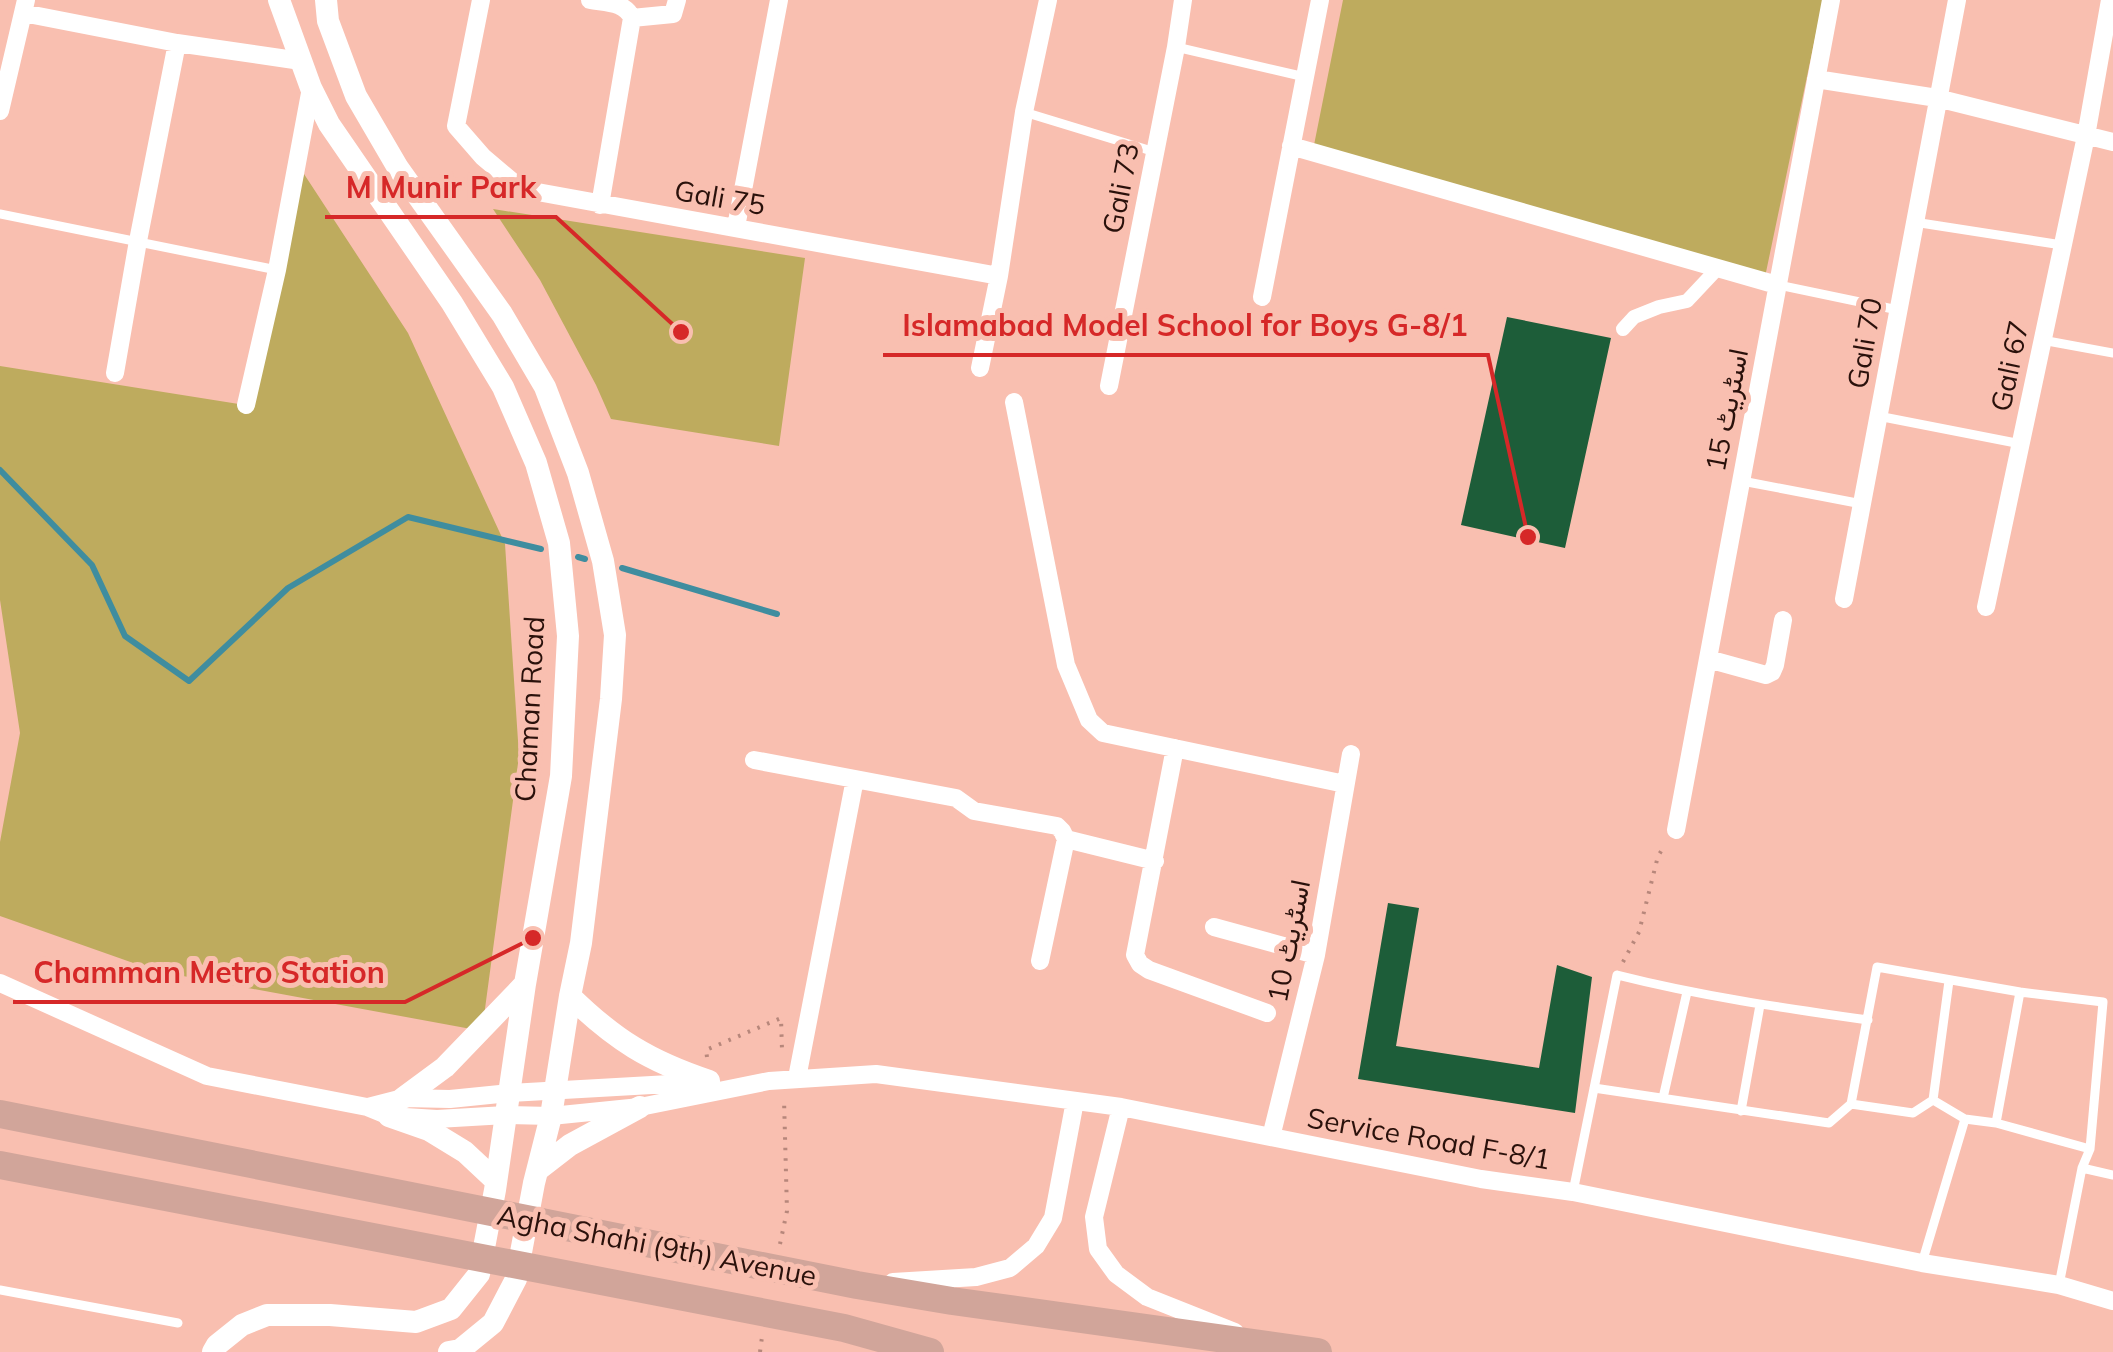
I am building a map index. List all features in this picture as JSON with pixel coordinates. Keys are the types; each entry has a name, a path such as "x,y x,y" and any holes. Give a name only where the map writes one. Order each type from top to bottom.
{"main road":[{"name":"Agha Shahi (9th) Avenue","path":"0,1114 952,1302 1318,1352"},
{"name":"Agha Shahi (9th) Avenue","path":"0,1165 844,1328 930,1352"}],"street":[{"name":"Chaman Road","path":"213,1352 242,1325 267,1315 416,1322 451,1308 479,1274 561,776 568,636 558,542 536,463 503,386 452,303 330,124 311,88 279,0"},
{"path":"326,0 328,21 356,96 398,168 502,314 545,387 578,473 603,561 615,634 582,943 516,1280 494,1324 460,1350 449,1352"},
{"name":"Gali 75","path":"481,0 456,126 483,157 521,189 999,276"},
{"path":"590,0 621,6 632,18 600,205"},
{"path":"632,18 673,14 676,0"},
{"path":"736,227 779,0"},
{"path":"980,368 999,276 1024,112 1048,0"},
{"name":"Gali 73","path":"1108,386 1183,0"},
{"path":"1262,296 1320,0"},
{"name":"اسٹریٹ 15","path":"1676,830 1831,0"},
{"name":"Gali 70","path":"1844,599 1958,0"},
{"name":"Gali 67","path":"1986,607 2086,136 2110,0"},
{"path":"0,110 24,7 177,43 300,61"},
{"path":"116,373 177,43"},
{"path":"1816,79 1938,98 2113,142"},
{"path":"246,405 277,270 311,88"},
{"path":"1291,146 1778,285"},
{"path":"1622,329 1634,317 1687,301 1718,268"},
{"path":"1014,402 1066,665 1089,720 1104,732 1345,784"},
{"path":"1708,660 1766,675 1772,672 1783,620"},
{"path":"1175,748 1135,955 1148,970 1267,1013"},
{"name":"اسٹریٹ 10","path":"1271,1137 1316,955 1351,754"},
{"path":"754,760 956,798 974,811 1062,830 1066,839 1040,961"},
{"path":"796,1078 855,778"},
{"path":"1066,839 1155,861"},
{"path":"1214,927 1316,955"},
{"name":"Service Road F-8/1","path":"0,982 207,1076 438,1119 555,1091 876,1074 1121,1107 1922,1263 2059,1285 2113,1301"},
{"path":"496,1185 465,1152 386,1107 445,1067 525,984"},
{"path":"570,996 633,1049 670,1068 719,1084"},
{"name":"Service Road F-8/1","path":"508,1104 551,1116 640,1107 719,1084"},
{"path":"857,1284 976,1277 1010,1268 1036,1246 1052,1218 1074,1101"},
{"path":"536,1176 570,1146 640,1107"},
{"path":"1121,1107 1094,1217 1098,1250 1116,1274 1147,1297 1262,1343"}],"lane":[{"path":"1176,47 1305,77"},
{"path":"1024,112 1155,152"},
{"path":"0,214 277,270"},
{"path":"1914,222 2062,245"},
{"path":"1778,285 1898,310"},
{"path":"2042,340 2113,352"},
{"path":"1878,416 2020,444"},
{"path":"1741,481 1862,504"},
{"path":"1594,1088 1829,1123 1851,1104 1877,966 1949,981 2103,1002 2090,1149 2082,1168 2059,1285"},
{"path":"1573,1192 1617,975 1760,1006 1868,1020"},
{"path":"1851,1104 1914,1113 1933,1100 1949,981"},
{"path":"1662,1098 1687,992"},
{"path":"1996,1124 2020,992"},
{"path":"1741,1111 1760,1006"},
{"path":"1933,1100 1964,1119 2090,1149"},
{"path":"1922,1263 1964,1119"},
{"path":"2082,1168 2113,1175"},
{"path":"0,1290 178,1323"}],"path":[{"path":"1617,975 1639,932 1658,856 1676,830"},
{"path":"706,1050 782,1018 782,1057"},
{"path":"780,1246 786,1211 784,1096"},
{"path":"760,1352 763,1334"}],"shaded area":[{"path":"1343,0 1823,0 1765,277 1314,145"},
{"path":"304,174 408,333 505,544 519,756 482,1031 156,971 0,916 0,842 20,733 0,600 0,366 245,405"},
{"path":"493,209 805,258 779,446 611,419 540,280"}],"building":[{"path":"1507,317 1611,338 1565,548 1461,525"},
{"path":"1388,903 1419,908 1396,1046 1539,1068 1557,965 1592,977 1575,1113 1358,1079"}],"waterway":[{"path":"0,470 92,565 125,636 189,681 288,588 408,517 541,549"},
{"path":"578,557 585,559"},
{"path":"622,568 777,614"}],"place":[{"name":"M Munir Park","path":"681,332"},
{"name":"Islamabad Model School for Boys G-8/1","path":"1528,537"},
{"name":"Chamman Metro Station","path":"533,938"}]}
